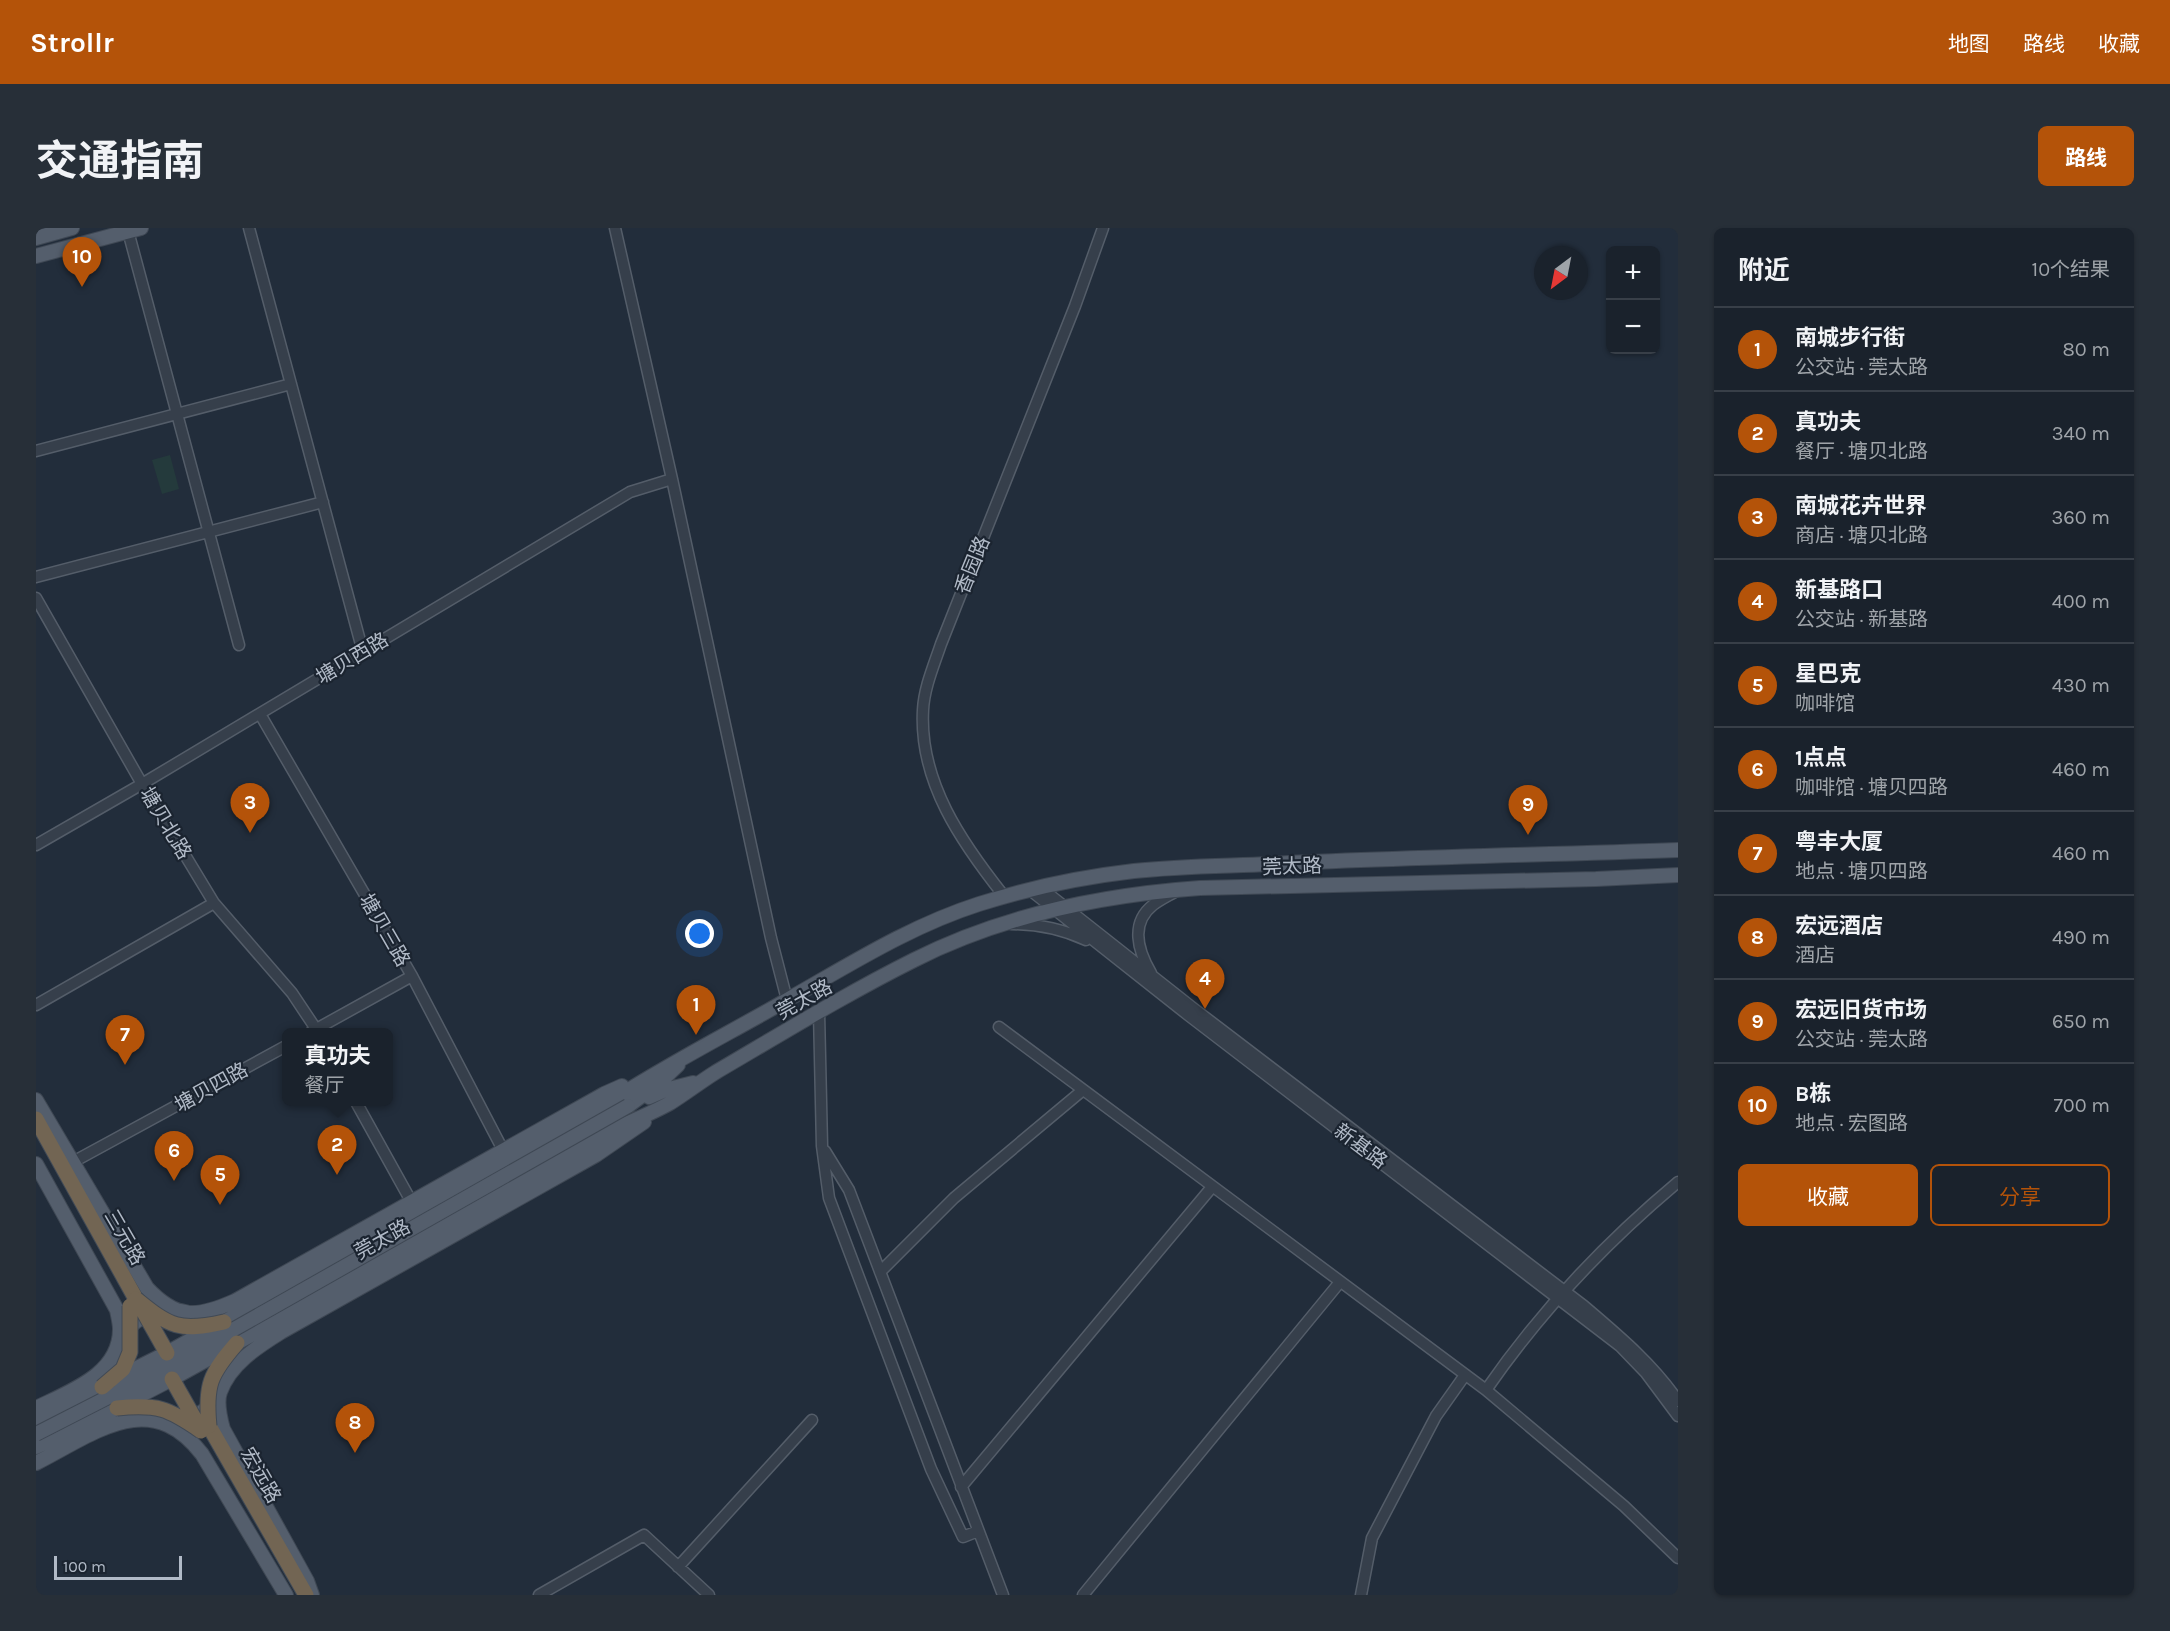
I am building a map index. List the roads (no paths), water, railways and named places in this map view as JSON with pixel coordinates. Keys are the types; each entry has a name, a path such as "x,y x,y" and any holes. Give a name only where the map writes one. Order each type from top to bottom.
{"highway":[{"name":"三元路","path":"36,1119 46,1160"},
{"name":"三元路","path":"36,1140 175,1377"},
{"path":"102,1387 123,1369 130,1352 133,1302 178,1327 198,1328 224,1322"},
{"path":"117,1408 144,1405 161,1408 205,1428 206,1401 211,1377 237,1343"},
{"name":"宏远路","path":"175,1377 298,1592"}],"main road":[{"path":"36,238 72,228"},
{"path":"36,256 134,230"},
{"name":"莞太路","path":"36,1420 224,1322 605,1105 652,1074 688,1056 861,957 908,933 977,904 1092,877 1137,871 1334,860 1678,850"},
{"name":"莞太路","path":"36,1447 117,1408 237,1343 621,1126 670,1103 701,1081 819,1012 915,960 1036,912 1137,893 1179,889 1678,875"},
{"path":"628,1106 659,1083 688,1056"},
{"path":"36,1100 147,1288 162,1304 194,1315 214,1310 235,1300 604,1094 652,1074"},
{"path":"36,1434 189,1355 628,1106 665,1090 701,1081"},
{"path":"36,1463 116,1423 140,1418 173,1422 191,1418 207,1408 232,1371 250,1352 281,1332 596,1155 670,1103"},
{"path":"36,1408 94,1378 112,1360 117,1345 127,1329 141,1317 158,1311 177,1310 195,1315 209,1326 220,1340 225,1358 225,1376 219,1393 219,1413 224,1429 307,1581 298,1592 191,1439 172,1426 137,1411 124,1398 116,1382 114,1363 117,1345 120,1328 117,1310 46,1160"}],"street":[{"path":"249,228 363,652"},
{"path":"615,228 672,479 771,938 787,1000"},
{"name":"香园路","path":"1004,896 951,821 939,796 928,767 924,743 923,709 941,644 1075,306 1103,228"},
{"path":"134,230 177,414 239,645"},
{"path":"36,451 291,384"},
{"name":"塘贝西路","path":"36,845 260,714 630,492 672,479"},
{"path":"36,577 323,502"},
{"name":"塘贝北路","path":"36,598 142,784 214,903 292,993 313,1028"},
{"name":"塘贝三路","path":"260,714 412,976 503,1150"},
{"name":"新基路","path":"1035,889 1152,976 1561,1294 1620,1346 1646,1373 1678,1416"},
{"path":"1152,976 1140,950 1138,927 1144,915 1154,904 1179,889"},
{"path":"36,1005 214,903"},
{"name":"新基路","path":"1059,908 1100,946 1624,1340 1652,1367 1678,1401"},
{"path":"1003,924 1028,924 1065,930 1100,946"},
{"path":"320,1028 412,976"},
{"path":"819,1012 822,1146 829,1197 931,1469 963,1537 978,1531"},
{"path":"999,1027 1486,1390 1624,1506 1678,1558"},
{"name":"塘贝四路","path":"73,1162 282,1048"},
{"path":"880,1272 954,1198 1083,1090"},
{"path":"359,1106 411,1201"},
{"path":"822,1146 849,1190 1003,1595"},
{"path":"1486,1390 1511,1354 1561,1294 1642,1212 1678,1182"},
{"path":"961,1487 1212,1187"},
{"path":"1083,1595 1341,1282"},
{"path":"1361,1595 1372,1538 1436,1416 1466,1375"},
{"path":"678,1567 812,1420"},
{"path":"539,1595 644,1535 709,1595"}],"place":[{"name":"B栋","path":"82,287"},
{"name":"南城花卉世界","path":"250,833"},
{"name":"宏远旧货市场","path":"1528,835"},
{"name":"新基路口","path":"1205,1009"},
{"name":"南城步行街","path":"696,1035"},
{"name":"粤丰大厦","path":"125,1065"},
{"name":"真功夫","path":"337,1175"},
{"name":"1点点","path":"174,1181"},
{"name":"星巴克","path":"220,1205"},
{"name":"宏远酒店","path":"355,1453"}]}
